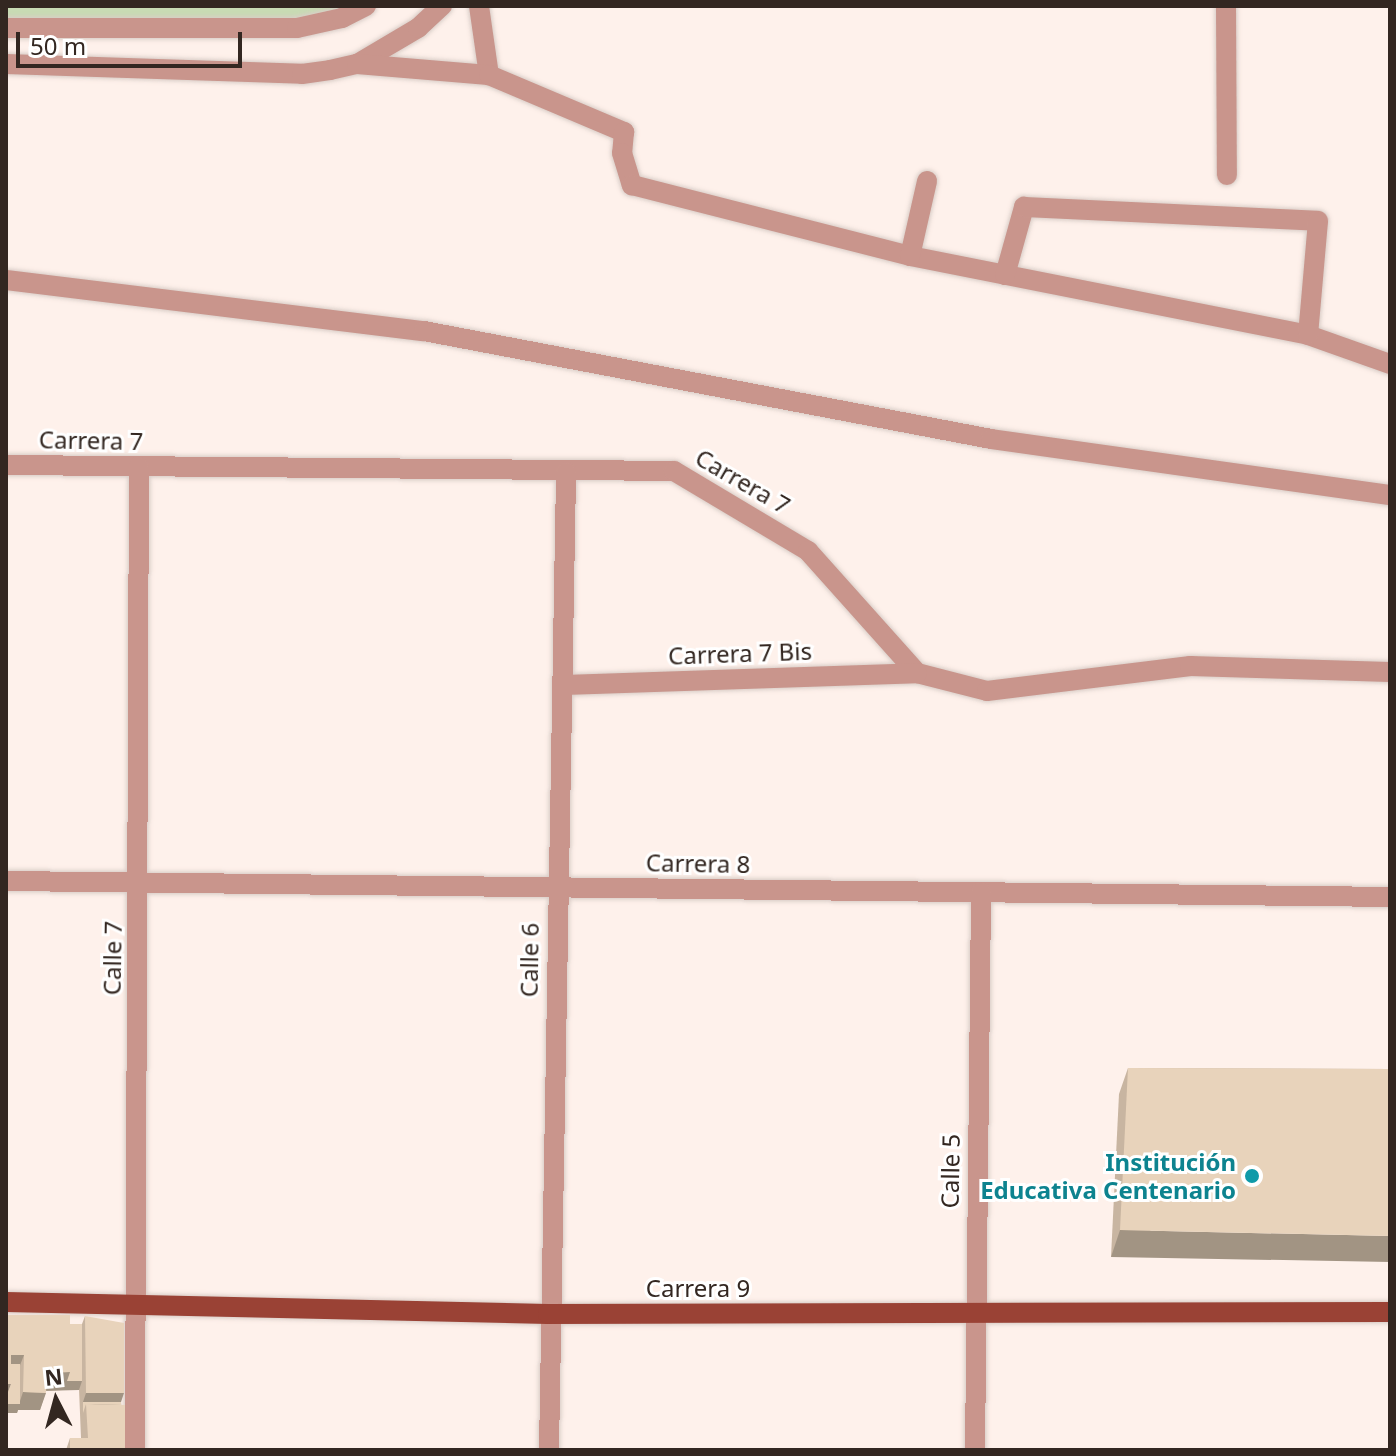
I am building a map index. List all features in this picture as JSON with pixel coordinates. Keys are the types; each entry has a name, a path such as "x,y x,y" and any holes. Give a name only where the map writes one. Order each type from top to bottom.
{"main road":[{"name":"Carrera 9","path":"6,1302 548,1314 1390,1312"}],"street":[{"path":"6,28 297,28 342,18 366,6"},
{"path":"357,64 418,28 442,6"},
{"path":"479,6 489,75"},
{"path":"1226,6 1227,175"},
{"path":"6,64 302,74 357,64 489,75 624,132 622,153 632,185 910,256 1308,335 1390,364"},
{"path":"910,256 927,181"},
{"path":"1005,275 1024,207 1318,221 1308,335"},
{"path":"6,280 424,331 991,439 1390,495"},
{"name":"Carrera 7","path":"6,465 674,471 697,480 808,551 917,673"},
{"name":"Calle 7","path":"135,1450 133,1305 139,882 139,467"},
{"name":"Calle 6","path":"549,1450 548,1314 556,887 564,685 566,472"},
{"path":"917,673 987,691 1190,666 1390,672"},
{"name":"Carrera 7 Bis","path":"564,685 917,673"},
{"name":"Carrera 8","path":"6,881 1390,897"},
{"name":"Calle 5","path":"975,1450 974,1314 981,892"}],"green space":[{"path":"6,6 366,6 342,18 6,28"}],"building":[{"name":"Institución Educativa Centenario","path":"1128,1068 1390,1069 1390,1236 1120,1230"},
{"path":"6,1315 70,1315 70,1372 47,1373 46,1393 23,1392 24,1355 11,1355 11,1339 6,1339"},
{"path":"85,1316 124,1323 124,1393 86,1393"},
{"path":"70,1324 82,1324 82,1381 67,1381 70,1372"},
{"path":"6,1339 11,1339 11,1384 6,1384"},
{"path":"11,1364 20,1364 20,1404 8,1404"},
{"path":"8,1392 8,1424 6,1424"},
{"path":"83,1402 121,1402 121,1405 86,1404 83,1413"},
{"path":"86,1404 125,1405 125,1450 70,1450 70,1438 88,1438"}],"place":[{"name":"Institución Educativa Centenario","path":"1252,1176"}]}
